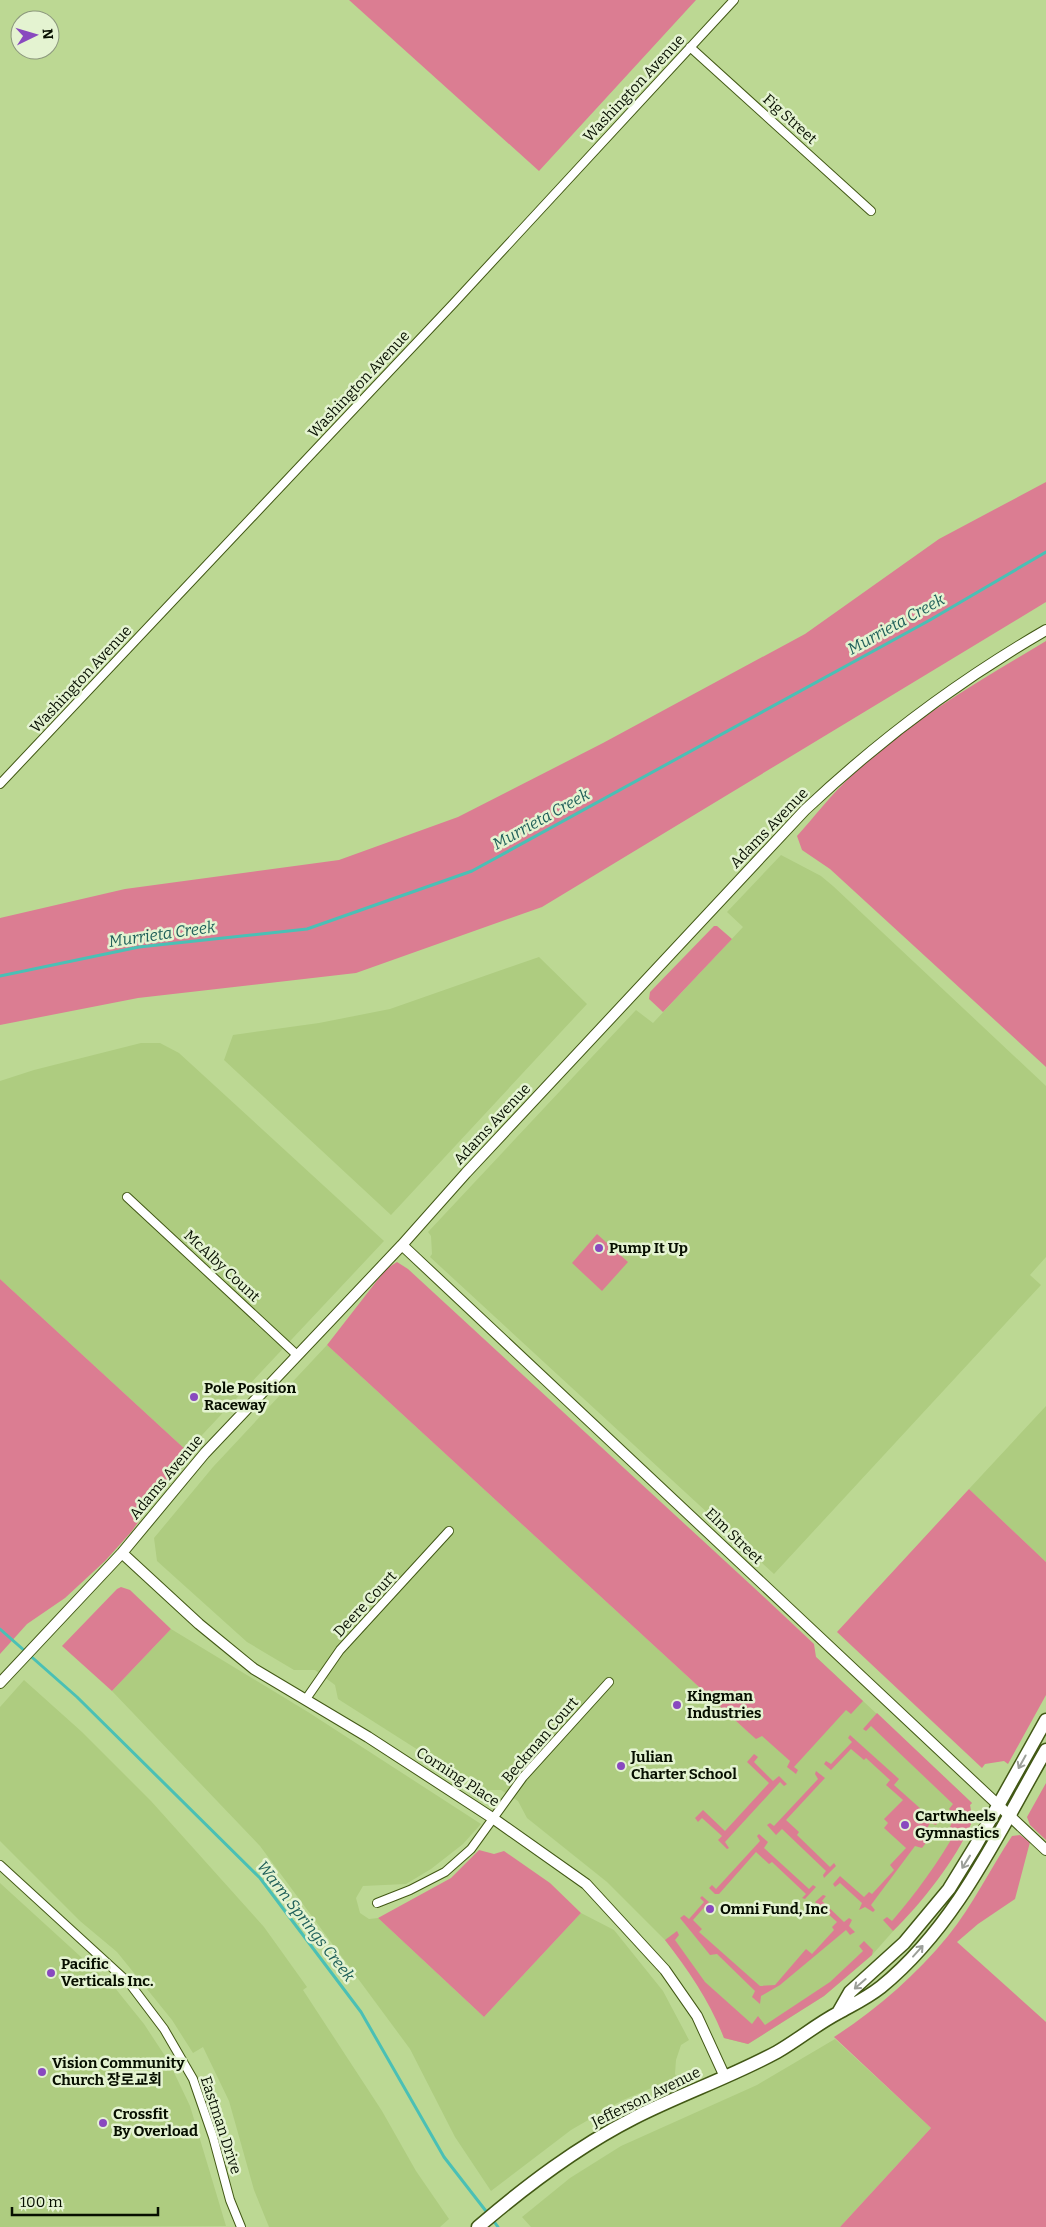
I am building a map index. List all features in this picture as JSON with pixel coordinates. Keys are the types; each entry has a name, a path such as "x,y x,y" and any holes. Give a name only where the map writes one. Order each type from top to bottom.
{"main road":[{"name":"Jefferson Avenue","path":"838,2012 850,1992 904,1943 949,1889 976,1845 1046,1720"},
{"name":"Jefferson Avenue","path":"478,2227 548,2169 601,2135 636,2116 776,2052 838,2012 868,1997 916,1954 950,1914 1011,1816 1046,1750"}],"street":[{"name":"Washington Avenue","path":"0,784 453,304 734,0"},
{"name":"Fig Street","path":"690,47 871,211"},
{"name":"Adams Avenue","path":"0,1683 122,1553 205,1453 402,1245 478,1160 820,796 848,768 915,715 1046,630"},
{"name":"McAlby Count","path":"127,1197 297,1355"},
{"name":"Elm Street","path":"402,1245 1046,1850"},
{"name":"Deere Court","path":"306,1699 340,1650 450,1531"},
{"name":"Corning Place","path":"122,1553 199,1624 254,1669 306,1699 494,1819 586,1884 659,1965 697,2016 725,2076"},
{"name":"Beckman Court","path":"377,1903 410,1890 445,1872 471,1849 523,1777 609,1682"},
{"name":"Eastman Drive","path":"0,1864 130,1984 164,2030 193,2079 214,2137 230,2200 241,2227"}],"shaded area":[{"path":"349,0 696,0 539,171"},
{"path":"1046,482 1046,602 542,907 356,973 138,998 0,1025 0,918 125,889 339,860 458,817 603,743 805,634 939,539"},
{"path":"1046,641 1046,1067 830,869 802,850 797,836 843,784 896,738 944,703"},
{"path":"781,855 821,876 833,886 1046,1086 1046,1257 1030,1275 1041,1285 774,1574 430,1257 432,1254 431,1236 428,1232 636,1010 653,1023 743,927 727,912"},
{"path":"714,926 717,926 732,939 663,1012 649,999 650,992"},
{"path":"539,957 587,1004 391,1215 224,1060 233,1035 319,1023 390,1009"},
{"path":"141,1043 160,1043 179,1053 384,1241 187,1451 0,1279 0,1081 34,1070"},
{"name":"Pump It Up","path":"597,1234 628,1262 602,1291 572,1263"},
{"path":"397,1262 408,1269 814,1644 816,1657 863,1701 851,1714 846,1710 794,1767 798,1770 796,1774 787,1767 790,1761 762,1736 756,1739 748,1732 327,1345 386,1269"},
{"path":"0,1279 187,1451 132,1531 105,1561 65,1598 27,1624 0,1654"},
{"path":"327,1345 748,1732 816,1657 972,1803 970,1805 972,1822 926,1894 872,1955 824,1996 748,2044 724,2038 715,2014 685,1965 665,1940 607,1882 527,1818 518,1801 501,1790 481,1790 338,1699 335,1685 315,1670 294,1670 247,1642 157,1561 154,1538 213,1467"},
{"path":"1046,1406 1046,1562 969,1489"},
{"path":"969,1489 1046,1562 1046,1695 1008,1764 1004,1761 985,1764 982,1768 837,1632"},
{"path":"121,1587 130,1590 171,1629 112,1691 62,1646"},
{"path":"171,1629 308,1712 481,1824 463,1844 431,1869 406,1884 363,1886 356,1898 360,1913 369,1919 378,1918 484,2017 581,1913 614,1930 663,1991 689,2040 681,2045 676,2060 675,2074 677,2077 621,2101 571,2130 491,2191 455,2137 410,2049 260,1846 112,1691"},
{"path":"24,1680 82,1732 151,1801 264,1927 307,1987 303,1990 382,2111 416,2171 449,2219 440,2227 269,2227 254,2190 229,2101 203,2047 193,2053 172,2020 117,1952 80,1921 0,1841 0,1707"},
{"path":"877,1713 972,1803 970,1805 971,1824 947,1867 926,1895 893,1931 883,1920 887,1917 892,1921 918,1889 956,1831 950,1827 953,1820 953,1812 949,1809 953,1804 871,1726 866,1731 863,1729"},
{"path":"850,1735 899,1779 894,1785 931,1818 935,1814 940,1819 936,1825 930,1823 926,1830 931,1836 922,1848 915,1846 871,1905 875,1910 873,1912 865,1907 859,1910 862,1903 840,1883 835,1887 833,1884 840,1876 864,1897 869,1892 872,1894 894,1870 890,1865 906,1848 884,1828 888,1823 884,1819 903,1800 886,1785 890,1780 866,1758 864,1760 851,1749 831,1770 824,1764 826,1761 831,1764 852,1742 848,1738"},
{"path":"754,1754 758,1757 754,1762 773,1781 779,1776 787,1784 784,1786 780,1782 725,1842 729,1848 727,1849 718,1840 722,1836 702,1818 698,1822 695,1818 703,1810 725,1831 769,1783 747,1762"},
{"path":"816,1771 825,1778 786,1820 799,1832 797,1835 830,1867 834,1863 836,1866 824,1878 823,1875 826,1871 782,1829 776,1835 767,1825 770,1823 774,1826 818,1779 815,1774"},
{"path":"1046,1783 1046,1840 1030,1825 1027,1817"},
{"path":"759,1834 768,1842 764,1848 809,1889 813,1885 816,1887 805,1899 802,1898 806,1894 772,1862 769,1864 756,1852 719,1894 715,1894 709,1888 712,1885 716,1889 760,1841 757,1836"},
{"path":"1020,1835 1030,1842 1015,1899 978,1924 957,1942 1046,2022 1046,2227 840,2227 931,2128 834,2037 895,1991 936,1950 965,1912 1012,1836"},
{"path":"479,1850 494,1854 504,1851 550,1883 581,1913 484,2017 378,1918 451,1878"},
{"path":"0,1883 115,1988 144,2024 169,2062 190,2106 226,2226 0,2227"},
{"path":"823,1895 826,1896 822,1901 844,1922 849,1918 852,1920 849,1926 855,1932 850,1935 846,1930 780,1985 761,1996 760,2004 752,1997 755,1991 717,1954 710,1955 680,1918 684,1915 689,1919 704,1902 700,1898 702,1896 709,1902 693,1920 702,1929 699,1932 760,1986 775,1985 806,1949 812,1954 834,1930 832,1927 837,1922 815,1902"},
{"path":"677,1931 679,1935 675,1940 705,1982 752,2024 758,2016 765,2025 830,1982 863,1951 859,1946 864,1941 873,1950 872,1955 824,1996 748,2044 724,2038 698,1987 665,1940"},
{"path":"835,2039 931,2128 840,2227 531,2227 522,2217 570,2178 621,2146 757,2085"}],"waterway":[{"name":"Murrieta Creek","path":"0,976 139,947 307,929 472,871 930,620 1046,552"},
{"name":"Warm Springs Creek","path":"0,1629 77,1697 260,1878 361,2012 444,2157 489,2215"},
{"name":"Warm Springs Creek","path":"493,2220 498,2227"}],"place":[{"name":"Pump It Up","path":"599,1248"},
{"name":"Pole Position Raceway","path":"194,1397"},
{"name":"Kingman Industries","path":"677,1705"},
{"name":"Julian Charter School","path":"621,1766"},
{"name":"Cartwheels Gymnastics","path":"905,1825"},
{"name":"Omni Fund, Inc","path":"710,1909"},
{"name":"Pacific Verticals Inc.","path":"51,1973"},
{"name":"Vision Community Church 장로교회","path":"42,2072"},
{"name":"Crossfit By Overload","path":"103,2123"}]}
